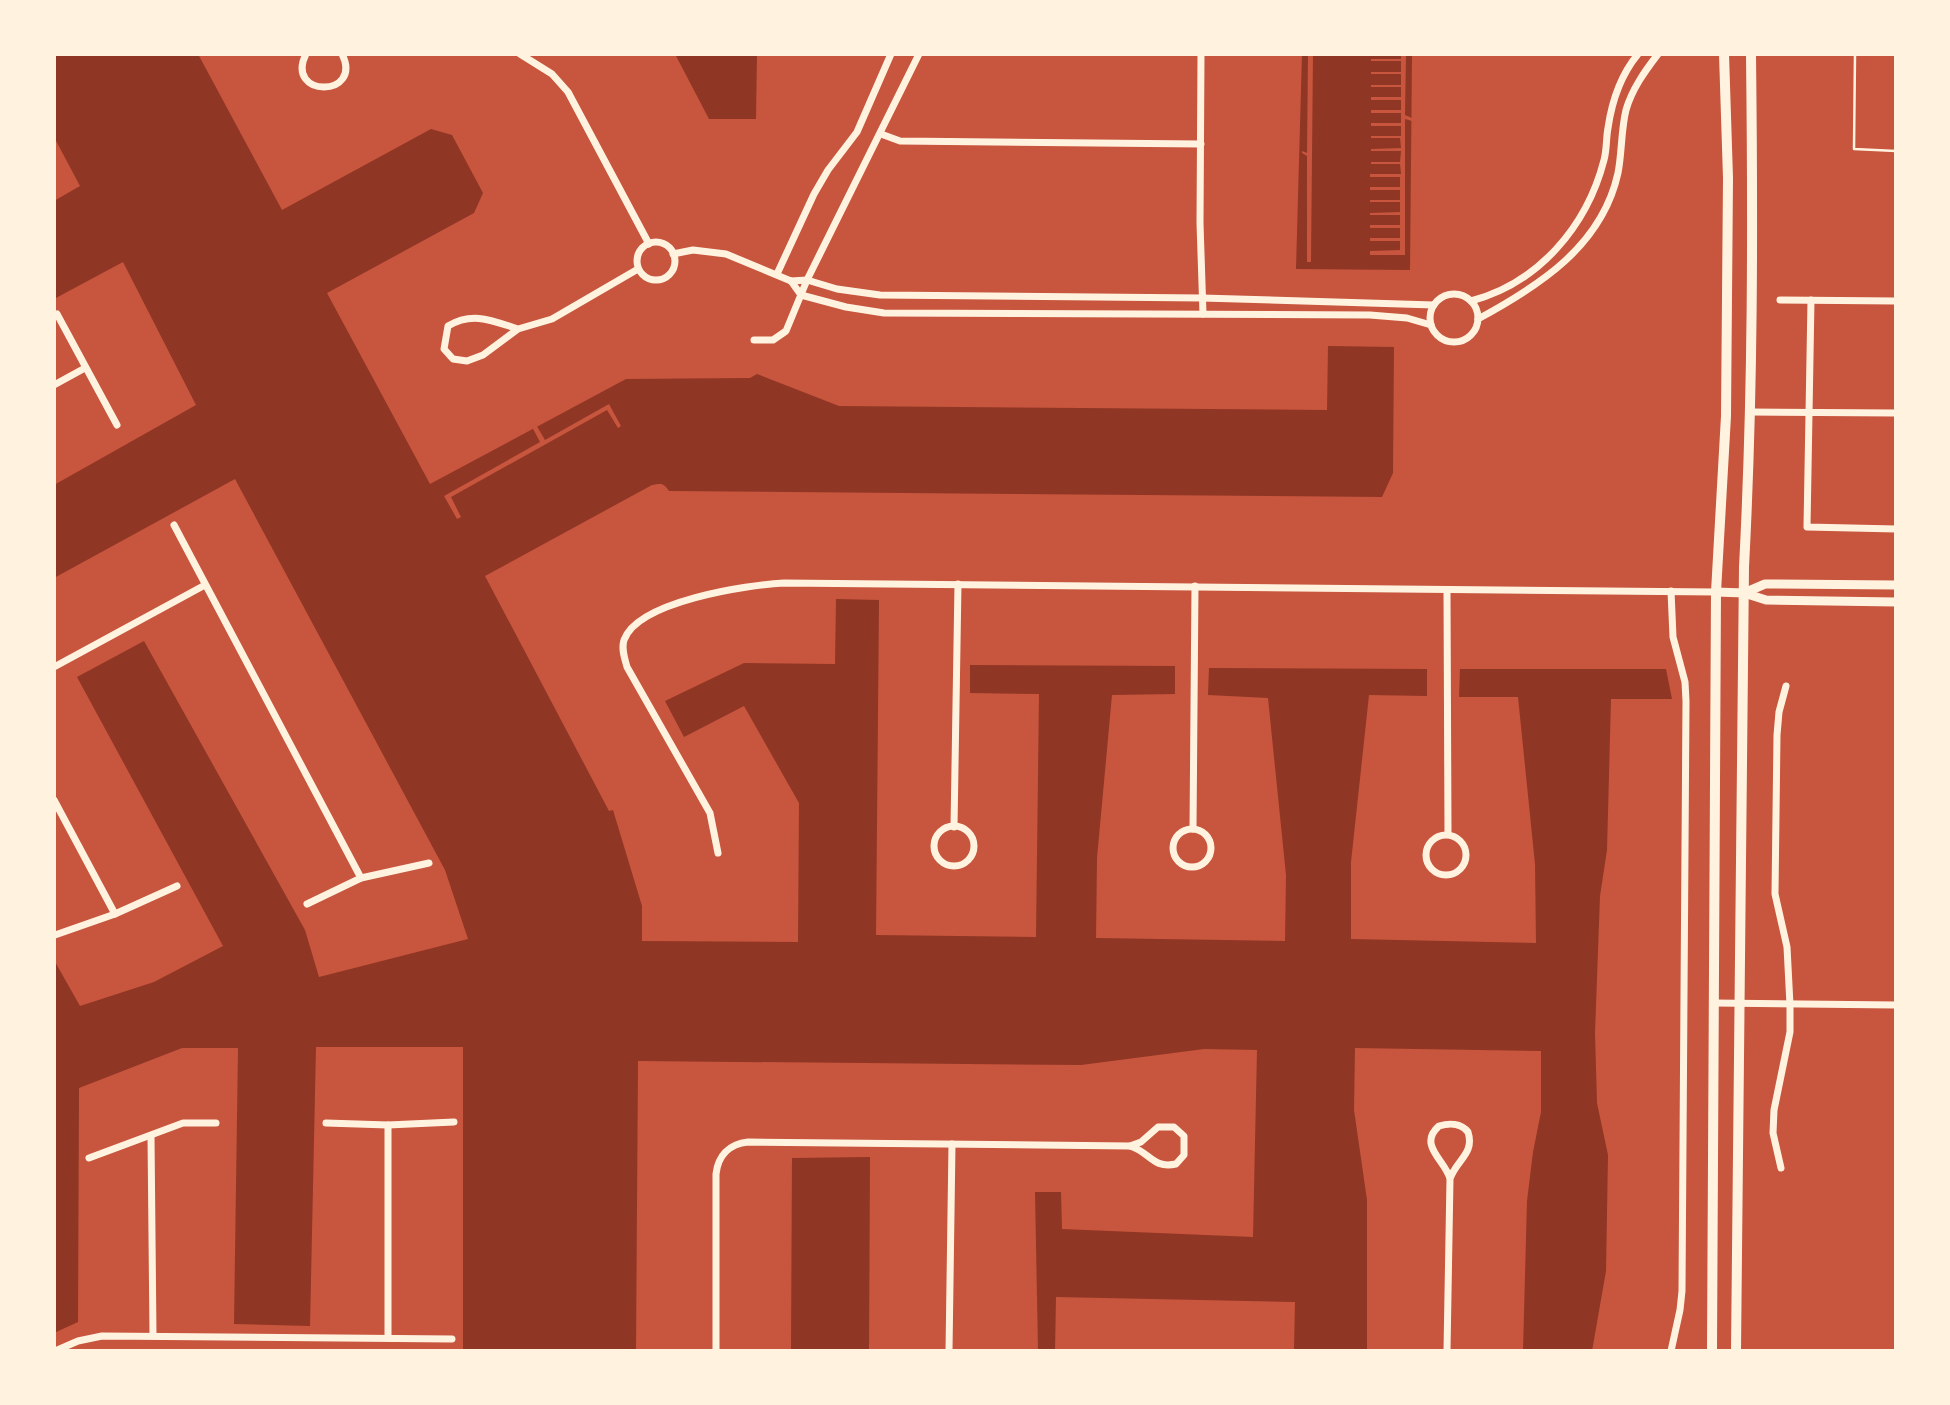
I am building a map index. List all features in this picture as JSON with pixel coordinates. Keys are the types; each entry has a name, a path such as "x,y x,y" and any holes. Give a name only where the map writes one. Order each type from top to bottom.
{"main road":[{"path":"1712,1351 1716,592 1726,406 1728,178 1724,54"},
{"path":"1736,1351 1738,1004 1753,178 1751,54"}],"street":[{"path":"306,54 303,64 305,77 310,83 324,88 337,84 342,78 346,64 342,54"},
{"path":"520,54 552,74 568,92 649,244"},
{"path":"777,274 814,194 856,132 891,54"},
{"path":"754,340 773,340 786,331 807,279 919,54"},
{"path":"1202,54 1200,266 1203,314"},
{"path":"1471,301 1495,295 1528,275 1556,251 1578,223 1594,191 1605,157 1614,98 1626,69 1637,54"},
{"path":"1478,319 1535,286 1562,266 1586,239 1604,209 1617,177 1626,111 1638,82 1658,54"},
{"path":"881,134 900,141 1201,144"},
{"path":"654,242 666,245 673,254 675,261 671,273 660,280 647,278 636,263 639,251 654,242"},
{"path":"673,254 693,250 726,254 791,281 801,295 846,307 884,313 1370,315 1407,318 1432,325"},
{"path":"518,329 478,317 461,318 448,326 444,349 453,359 467,362 483,355 518,329 552,319 638,269"},
{"path":"791,281 807,279 837,289 880,295 1202,298 1434,305"},
{"path":"1454,294 1471,301 1478,319 1474,332 1456,342 1441,337 1430,318 1434,305 1440,299 1454,294"},
{"path":"1780,300 1896,301"},
{"path":"1811,300 1807,527 1896,529"},
{"path":"57,314 117,425"},
{"path":"54,385 85,368"},
{"path":"1750,412 1896,413"},
{"path":"174,525 361,878"},
{"path":"718,853 710,813 627,667 623,646 628,633 640,620 714,592 751,585 783,583 1195,586 1716,592 1744,593 1766,600 1896,602"},
{"path":"954,827 958,584"},
{"path":"1744,593 1765,584 1896,585"},
{"path":"54,667 205,585"},
{"path":"1193,829 1195,586"},
{"path":"1447,590 1448,834"},
{"path":"1671,591 1673,637 1685,682 1686,701 1682,1291 1671,1351"},
{"path":"1781,1168 1773,1133 1774,1110 1790,1032 1790,1005 1787,947 1775,894 1777,735 1779,712 1786,686"},
{"path":"54,800 116,914"},
{"path":"954,827 966,831 974,847 965,863 953,866 941,861 934,849 934,842 941,831 954,827"},
{"path":"1193,829 1205,834 1211,846 1208,859 1198,867 1191,868 1176,859 1172,848 1177,836 1193,829"},
{"path":"1448,834 1464,845 1466,858 1460,870 1447,875 1435,872 1426,855 1430,842 1448,834"},
{"path":"307,904 361,878 429,863"},
{"path":"55,936 116,914 177,886"},
{"path":"1714,1003 1896,1005"},
{"path":"326,1124 454,1122"},
{"path":"89,1158 183,1123 216,1123"},
{"path":"388,1125 388,1338"},
{"path":"1447,1351 1450,1180 1446,1168 1432,1151 1431,1138 1439,1126 1458,1125 1468,1132 1470,1147 1450,1180"},
{"path":"716,1351 716,1174 724,1153 733,1146 748,1142 1130,1146 1142,1142 1158,1127 1172,1126 1184,1136 1185,1152 1178,1163 1164,1165 1130,1146"},
{"path":"151,1136 153,1335"},
{"path":"950,1351 952,1144"},
{"path":"55,1351 78,1341 102,1336 452,1339"}],"path":[{"path":"1855,54 1854,149 1896,151"}],"shaded area":[{"path":"54,54 198,54 282,210 431,129 452,135 483,193 474,213 327,293 430,484 626,379 750,378 757,374 839,406 1327,410 1328,346 1394,347 1393,473 1382,497 669,491 664,485 658,484 485,576 609,811 613,810 642,906 642,941 798,942 799,803 744,706 684,737 665,701 744,663 835,664 836,599 879,600 876,935 1036,937 1039,694 970,693 970,665 1175,666 1175,694 1112,695 1097,858 1096,938 1285,941 1286,875 1268,698 1208,695 1209,668 1427,669 1427,696 1369,695 1351,862 1351,939 1536,943 1535,864 1518,697 1459,697 1460,669 1666,669 1672,699 1611,699 1607,850 1600,896 1595,1033 1597,1103 1608,1155 1606,1271 1592,1351 1523,1351 1527,1201 1541,1112 1541,1051 1355,1048 1354,1110 1367,1200 1367,1351 1294,1351 1295,1302 1056,1297 1055,1351 1038,1351 1035,1192 1061,1192 1062,1229 1253,1237 1257,1050 1204,1049 1081,1065 638,1061 636,1351 463,1351 463,1047 316,1047 310,1326 234,1324 238,1048 182,1048 79,1088 78,1322 54,1333 54,960 80,1006 154,982 223,946 77,677 144,641 305,930 319,977 468,939 445,870 235,479 54,578 54,485 196,405 123,262 54,299 54,201 80,186 54,137"},
{"path":"675,54 757,54 756,119 709,119"},
{"path":"1302,54 1412,54 1410,270 1296,269"},
{"path":"870,1157 869,1351 791,1351 792,1158"}],"pier":[{"path":"1308,54 1313,54 1311,262 1307,262 1307,156 1302,153 1307,153"},
{"path":"1401,54 1406,54 1405,115 1412,118 1412,121 1405,119 1405,255 1370,255 1370,251 1400,250 1400,241 1370,241 1370,238 1400,238 1400,228 1370,228 1370,225 1400,225 1400,215 1370,213 1400,212 1400,202 1370,200 1400,200 1400,190 1370,190 1370,187 1400,187 1400,177 1370,177 1370,174 1401,174 1400,164 1371,164 1400,162 1401,151 1371,149 1401,148 1400,138 1371,136 1401,136 1401,126 1371,126 1371,123 1401,123 1401,113 1371,113 1371,110 1401,110 1401,100 1371,100 1371,97 1401,97 1401,87 1371,85 1401,85 1401,74 1371,72 1401,72 1401,61 1371,59 1401,59"},
{"path":"609,404 621,426 618,428 607,410 451,497 461,517 457,519 444,496 540,442 531,425 535,423 545,440"}]}
